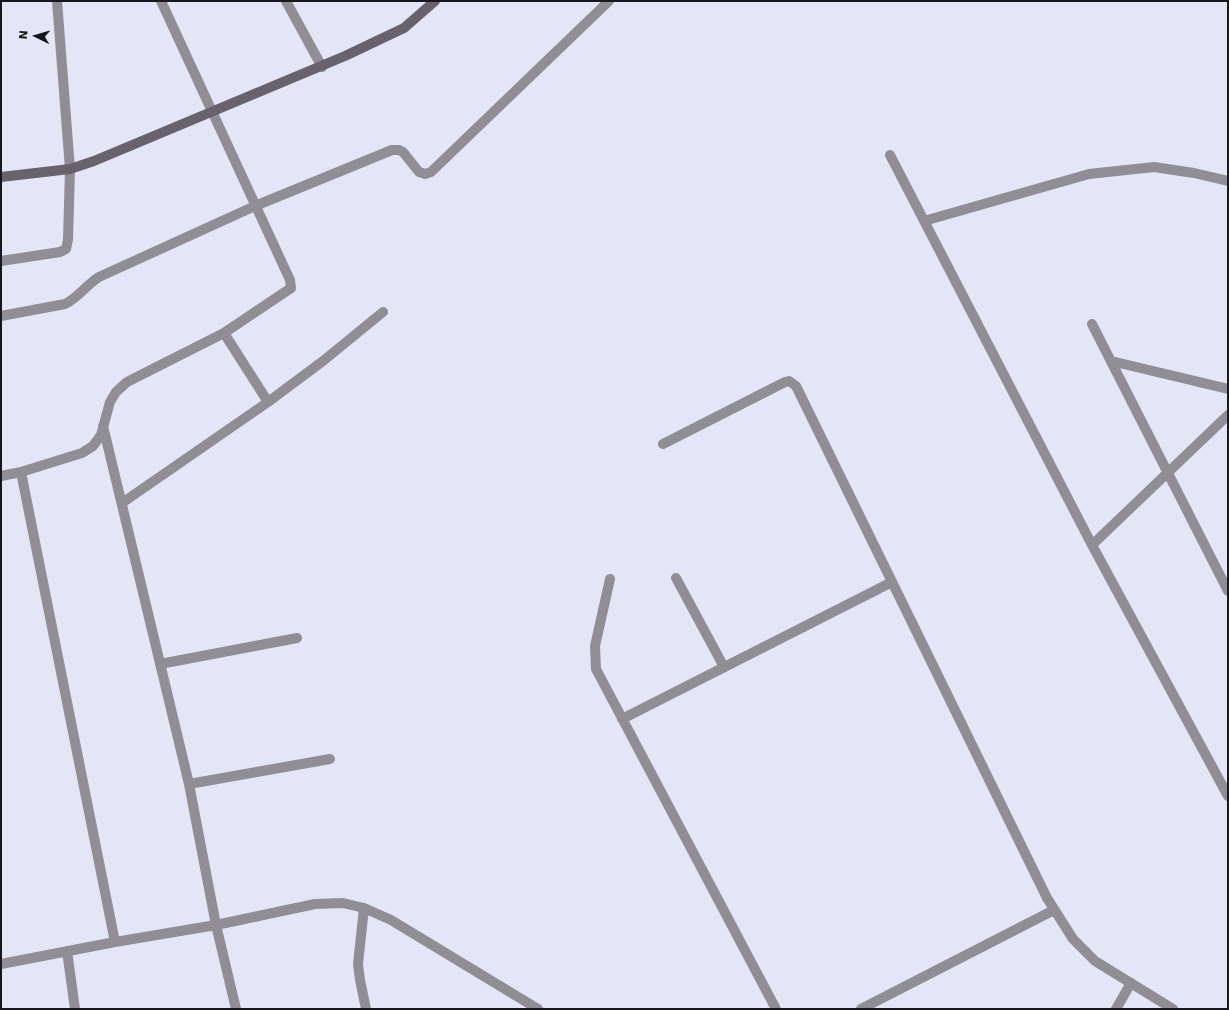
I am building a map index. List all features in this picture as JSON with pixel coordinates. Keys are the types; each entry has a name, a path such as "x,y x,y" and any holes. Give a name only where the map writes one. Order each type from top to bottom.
{"street":[{"path":"1,261 60,252 66,249 68,240 70,168 57,1"},
{"path":"1,476 21,472 82,453 93,446 101,435 110,402 116,392 127,382 224,333 291,288 290,280 211,113 161,1"},
{"path":"286,1 322,67"},
{"path":"1,177 70,168 94,161 322,67 404,28 435,1"},
{"path":"1,316 65,304 72,301 89,283 99,277 255,206 392,150 403,152 419,172 425,174 431,172 609,1"},
{"path":"890,155 1092,545 1228,796"},
{"path":"924,221 1089,174 1154,167 1194,173 1228,181"},
{"path":"122,503 268,402 323,361 383,312"},
{"path":"1092,324 1228,591"},
{"path":"224,333 268,402"},
{"path":"1111,361 1228,389"},
{"path":"663,444 785,382 789,381 793,383 1054,910 1073,939 1095,961 1173,1009"},
{"path":"1092,545 1228,415"},
{"path":"104,426 189,784 216,925 236,1009"},
{"path":"21,472 115,942"},
{"path":"676,578 724,667"},
{"path":"610,580 595,646 596,669 776,1009"},
{"path":"622,719 892,582"},
{"path":"160,664 297,638"},
{"path":"189,784 330,759"},
{"path":"1,964 115,942 216,925 315,904 343,903 364,908 391,920 538,1009"},
{"path":"357,1009 366,1005 358,964 364,908"},
{"path":"861,1009 1054,910"},
{"path":"67,951 75,1009"},
{"path":"1116,1009 1131,983"}]}
